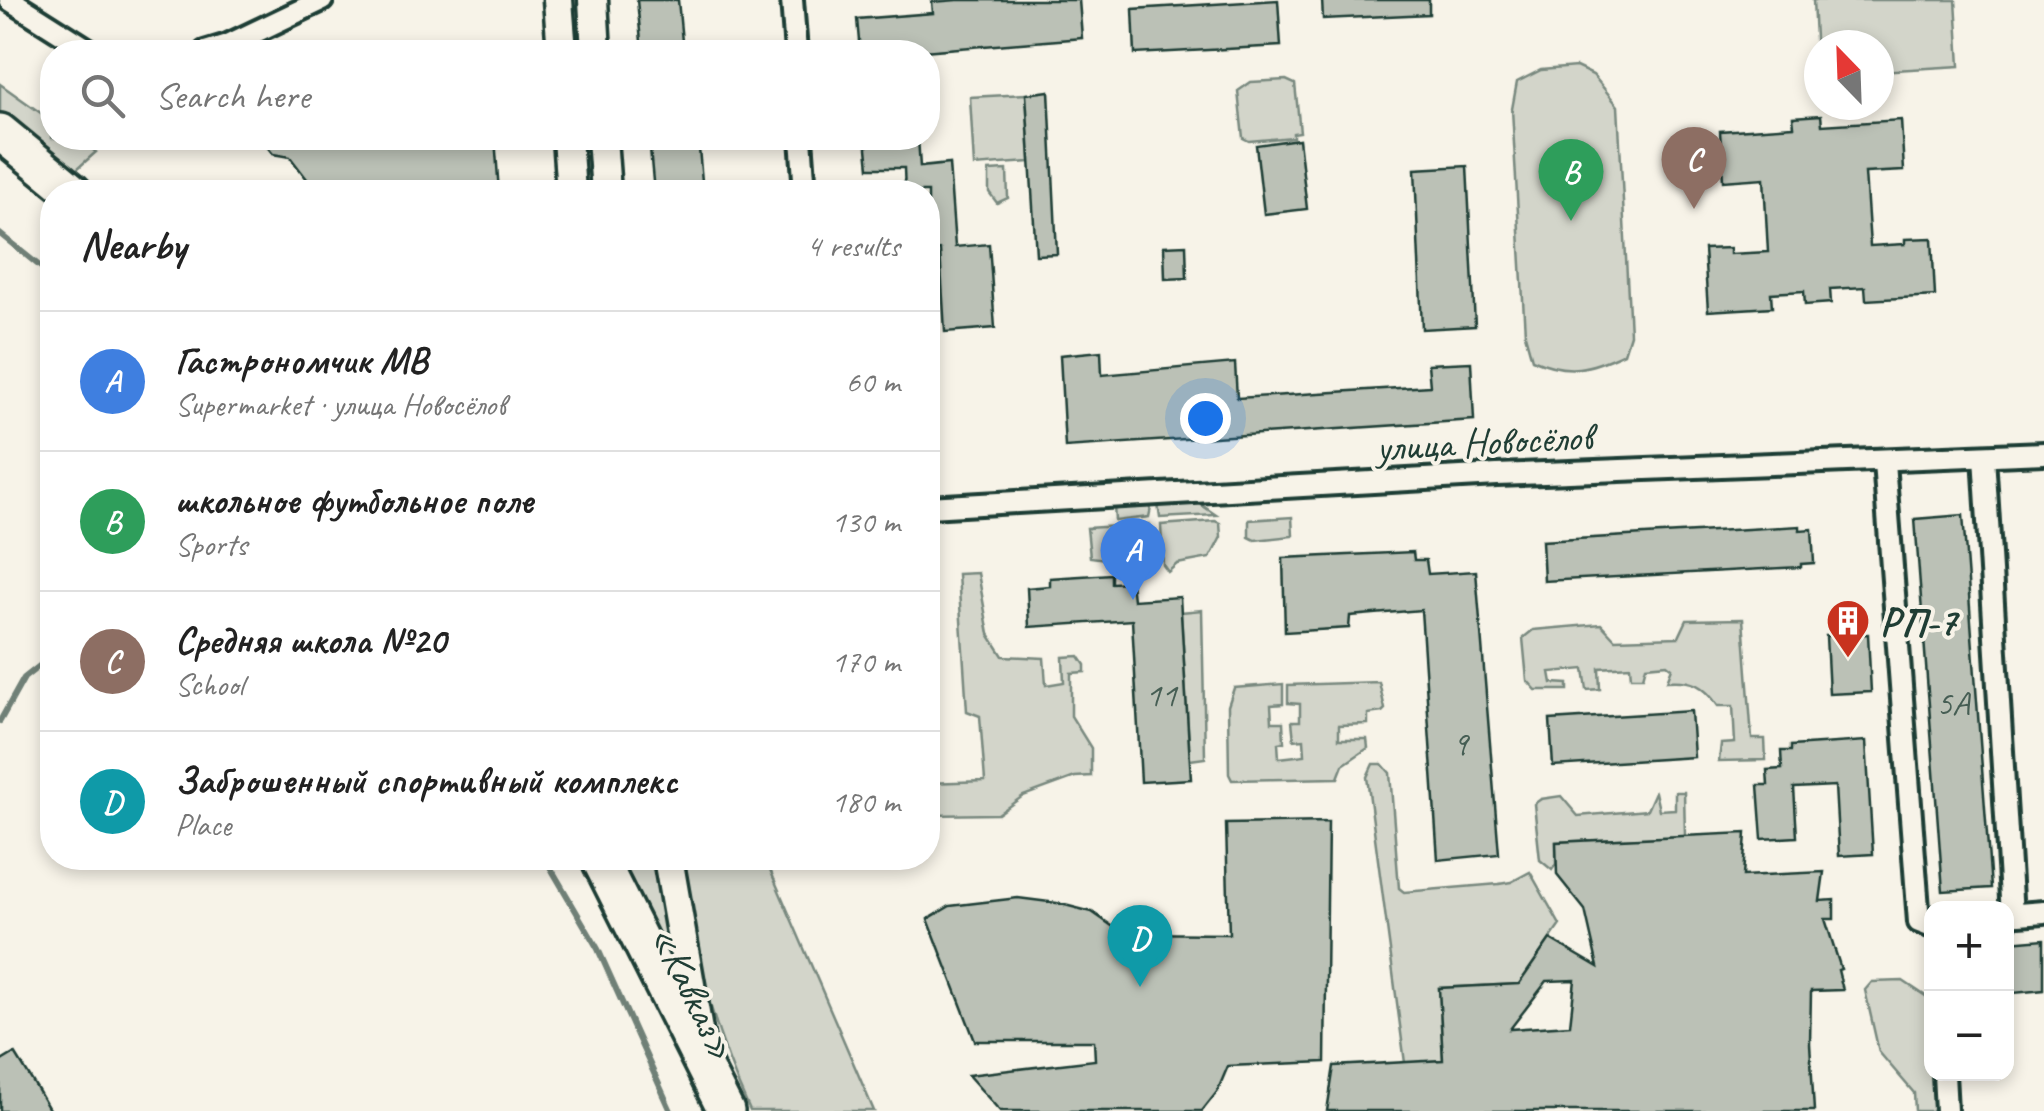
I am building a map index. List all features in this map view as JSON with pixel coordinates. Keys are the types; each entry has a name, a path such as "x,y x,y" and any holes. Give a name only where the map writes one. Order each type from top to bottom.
{"highway":[{"path":"0,132 58,180"},
{"path":"0,155 40,190"},
{"name":"«Кавказ»","path":"584,870 705,1111"},
{"path":"605,870 726,1111"}],"main road":[{"path":"558,0 561,40"},
{"path":"592,0 595,40"},
{"path":"569,150 570,180"},
{"path":"603,150 605,180"},
{"path":"670,870 704,1068"}],"street":[{"path":"10,0 73,40"},
{"path":"238,40 322,0"},
{"path":"792,0 795,40"},
{"path":"803,150 804,180"},
{"name":"улица Новосёлов","path":"940,507 1497,475 2044,454"},
{"path":"1984,456 2008,901"},
{"path":"1884,462 1919,922 1924,924"},
{"path":"2014,915 2044,912"},
{"path":"1944,1081 1946,1111"}],"shaded area":[{"path":"1813,0 1956,0 1960,66 1894,70 1894,30 1815,30"},
{"path":"1576,67 1593,75 1618,106 1630,334 1624,353 1589,366 1568,368 1532,359 1525,334 1512,109 1517,82 1541,70"},
{"path":"1286,80 1295,84 1300,132 1293,133 1293,137 1249,141 1243,138 1238,91 1251,82"},
{"path":"0,84 40,112 40,150 96,152 68,177 0,119"},
{"path":"1026,94 1030,162 974,166 970,97"},
{"path":"576,150 592,150 594,180 578,180"},
{"path":"1007,170 1008,198 997,203 989,192 989,171"},
{"path":"1190,502 1216,515 1160,518 1158,504"},
{"path":"1152,503 1149,517 1115,521 1114,506"},
{"path":"1292,517 1293,536 1255,540 1249,537 1249,520"},
{"path":"1220,523 1221,537 1210,558 1177,564 1168,572 1163,565 1161,525"},
{"path":"1149,524 1152,565 1090,557 1087,528"},
{"path":"978,573 989,634 1003,656 1044,658 1046,685 1064,682 1063,657 1079,656 1085,665 1085,672 1071,673 1071,716 1091,748 1091,776 1075,777 1023,796 998,814 940,815 940,783 985,781 980,716 967,711 958,574"},
{"path":"1202,610 1205,758 1190,760 1181,612"},
{"path":"1743,619 1752,739 1765,739 1766,760 1719,761 1721,744 1735,743 1733,706 1718,706 1708,693 1690,682 1667,681 1672,668 1667,664 1646,666 1643,677 1631,677 1630,666 1599,668 1600,689 1587,690 1584,669 1550,672 1552,683 1568,684 1568,690 1536,690 1527,680 1523,638 1533,630 1601,624 1615,639 1679,637 1687,620"},
{"path":"1379,682 1385,709 1368,714 1368,724 1339,725 1339,739 1367,739 1368,748 1343,765 1338,778 1232,780 1228,706 1234,688 1283,684 1283,704 1271,705 1272,722 1283,722 1284,742 1278,743 1279,758 1305,755 1304,739 1294,740 1292,721 1300,721 1300,704 1288,703 1288,685"},
{"path":"1373,764 1382,764 1390,773 1399,888 1404,892 1499,884 1530,872 1560,925 1519,984 1439,988 1443,1060 1405,1063 1367,777"},
{"path":"1655,792 1659,810 1675,809 1675,792 1684,792 1685,836 1556,842 1556,864 1552,870 1540,860 1534,804 1541,799 1561,796 1578,816 1647,810"},
{"path":"621,870 657,870 670,972"},
{"path":"680,870 770,870 874,1111 750,1111 725,1050 690,923"},
{"path":"1903,981 1924,995 1924,1081 1937,1081 1939,1111 1915,1111 1914,1093 1879,1052 1865,990 1872,982"}],"building":[{"path":"637,0 678,0 682,40 641,40"},
{"path":"1079,0 1082,38 940,50 940,40 859,40 857,19 933,13 932,2"},
{"path":"1278,0 1281,46 1135,54 1133,9"},
{"path":"1322,0 1429,0 1429,14 1323,19"},
{"path":"1049,91 1057,254 1036,255 1026,94"},
{"path":"1793,117 1822,120 1822,125 1901,120 1904,171 1865,173 1870,246 1932,238 1935,296 1866,300 1865,287 1830,289 1831,303 1805,305 1804,291 1771,293 1772,307 1708,311 1704,249 1730,248 1730,254 1768,252 1764,178 1723,181 1720,131 1794,126"},
{"path":"1299,139 1307,209 1264,214 1256,145"},
{"path":"270,150 496,150 498,180 308,180 290,157"},
{"path":"650,150 699,150 702,180 653,180"},
{"path":"867,150 919,150 920,167 949,164 955,247 989,244 995,328 945,332 940,180 904,180 904,168 869,168"},
{"path":"1467,166 1475,326 1422,329 1415,169"},
{"path":"1186,245 1187,278 1165,279 1164,246"},
{"path":"1101,351 1102,375 1235,363 1237,398 1430,386 1428,364 1471,362 1474,420 1065,447 1060,355"},
{"path":"1963,515 1991,888 1943,891 1915,519"},
{"path":"1800,526 1800,530 1812,529 1814,563 1801,567 1544,581 1542,541"},
{"path":"1413,552 1414,560 1426,560 1428,574 1476,571 1499,854 1438,860 1421,610 1350,616 1349,628 1285,632 1283,558"},
{"path":"1111,574 1111,583 1131,582 1133,600 1180,597 1191,779 1141,782 1132,620 1029,627 1027,588 1050,586 1050,578"},
{"name":"РП-7","path":"1868,634 1871,692 1829,694 1826,636"},
{"path":"1691,711 1694,757 1553,766 1550,720"},
{"path":"1866,741 1873,854 1839,856 1835,786 1794,788 1797,837 1762,839 1758,785 1768,785 1767,770 1782,769 1781,751 1791,751 1791,746"},
{"path":"1328,822 1325,1062 1228,1066 1217,1092 1202,1111 1000,1111 968,1075 1095,1060 1094,1041 975,1041 928,919 950,906 1018,898 1092,912 1122,933 1229,934 1226,824"},
{"path":"1746,833 1743,876 1824,872 1820,901 1834,900 1834,919 1825,919 1841,969 1838,970 1843,990 1811,991 1814,1111 1327,1111 1334,1066 1443,1060 1439,988 1519,984 1550,939 1598,967 1585,910 1557,875 1556,842","holes":["1575,980 1570,1025 1510,1029 1547,981"]},
{"path":"2044,939 2044,990 2014,993 2014,942"},
{"path":"15,1053 50,1111 0,1111 0,1062"}],"waterway":[{"path":"0,234 40,266"},
{"path":"0,721 24,678 40,665"},
{"path":"552,870 598,949 671,1111"}],"place":[{"name":"Средняя школа №20","path":"1694,209"},
{"name":"школьное футбольное поле","path":"1571,221"},
{"name":"Гастрономчик МВ","path":"1133,600"},
{"name":"РП-7","path":"1848,659"},
{"name":"Заброшенный спортивный комплекс","path":"1140,987"}]}
